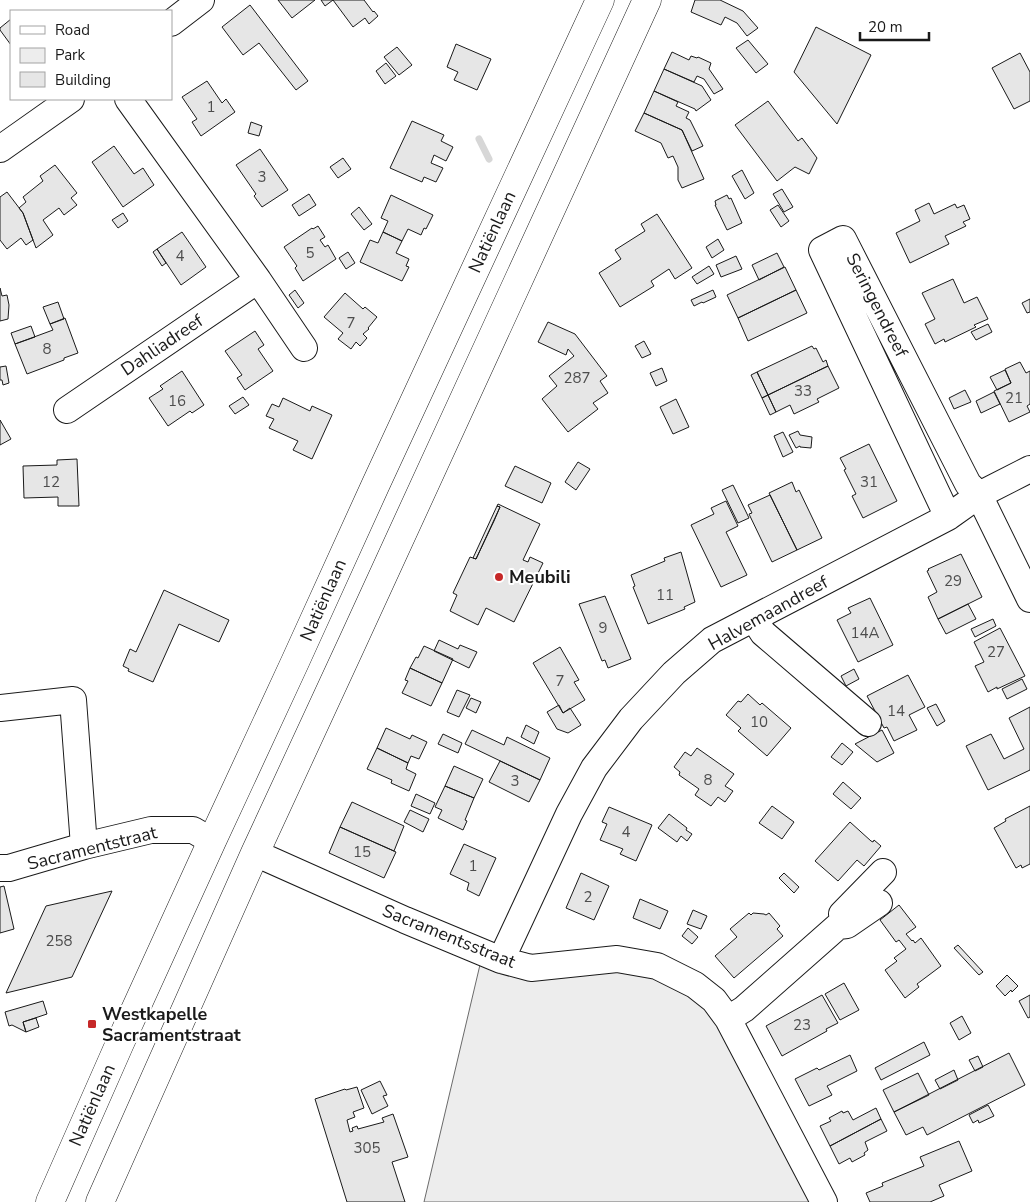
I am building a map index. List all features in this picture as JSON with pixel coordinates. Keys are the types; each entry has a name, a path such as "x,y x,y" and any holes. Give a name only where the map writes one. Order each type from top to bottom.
{"main road":[{"name":"Natiënlaan","path":"50,1202 212,841 600,0"},
{"path":"100,1202 255,853 647,0"}],"street":[{"path":"172,23 201,0"},
{"path":"0,149 71,100"},
{"path":"129,100 258,280 304,348"},
{"name":"Seringendreef","path":"948,517 822,250 843,240 968,484 980,495 1030,599"},
{"name":"Dahliadreef","path":"67,410 258,280"},
{"name":"Halvemaandreef","path":"501,960 569,814 594,768 631,719 674,672 712,640 948,517 980,495 1030,469"},
{"path":"754,619 763,633 868,723"},
{"path":"0,708 73,700 84,846"},
{"name":"Sacramentstraat","path":"0,868 9,868 84,846 151,830 193,830 212,841"},
{"name":"Sacramentsstraat","path":"255,853 404,920 501,960 530,968 617,959 657,966 695,985 714,1000 728,1019 824,1202"},
{"path":"838,926 839,917 883,872"},
{"path":"728,1019 744,1009 838,926 847,925 879,903"}],"green space":[{"path":"483,952 572,964 695,985 824,1202 424,1202"}],"building":[{"path":"278,0 315,0 292,18"},
{"path":"321,0 333,0 325,6"},
{"path":"333,0 364,0 378,16 369,24 365,18 353,27"},
{"path":"695,0 720,0 743,11 758,28 747,36 737,23 725,17 721,25 691,12"},
{"path":"250,5 308,81 296,90 259,43 243,55 222,27"},
{"path":"10,20 10,44 0,30"},
{"path":"816,27 871,55 837,124 794,72"},
{"path":"748,40 768,64 756,73 736,48"},
{"path":"456,44 491,59 477,90 454,80 458,72 447,67"},
{"path":"397,47 412,65 399,75 384,57"},
{"path":"672,52 689,60 691,56 711,63 709,69 723,89 714,94 704,79 697,76 694,82 664,69"},
{"path":"1020,53 1030,72 1030,101 1014,109 992,68"},
{"path":"386,63 396,76 385,84 376,71"},
{"path":"664,69 702,86 711,100 696,111 654,91"},
{"path":"207,81 222,103 226,99 235,112 201,136 192,122 197,119 182,97"},
{"path":"654,91 678,102 676,106 689,112 686,118 690,120 703,146 692,151 682,130 644,113"},
{"path":"768,101 798,141 802,138 817,158 809,174 795,167 777,181 735,125"},
{"path":"644,113 682,130 704,179 682,188 678,180 678,167 673,156 668,158 661,143 635,131"},
{"path":"412,121 444,135 441,141 453,147 446,161 434,155 431,163 443,168 436,182 424,177 422,182 390,168"},
{"path":"251,122 262,126 259,136 248,133"},
{"path":"114,146 134,174 143,168 154,185 123,207 92,162"},
{"path":"260,149 288,190 262,207 254,196 256,194 236,165"},
{"path":"343,158 351,169 338,178 330,167"},
{"path":"55,165 77,193 71,198 77,205 64,215 59,208 43,220 53,235 36,248 23,213 19,208 26,202 23,197 43,181 40,176"},
{"path":"742,170 754,193 745,199 732,176"},
{"path":"782,189 793,207 784,212 773,194"},
{"path":"7,192 23,213 33,240 26,245 21,238 7,249 0,240 0,197"},
{"path":"309,194 316,205 299,216 292,205"},
{"path":"391,195 433,215 421,235 408,229 402,241 383,232 388,221 381,218"},
{"path":"727,195 729,199 731,198 742,223 727,230 715,205 715,201"},
{"path":"929,203 934,214 955,204 957,208 964,205 970,219 963,222 966,226 945,236 949,244 910,263 896,233 920,221 915,210"},
{"path":"778,205 789,221 781,227 770,210"},
{"path":"359,207 372,224 364,230 351,214"},
{"path":"123,213 128,221 118,228 112,220"},
{"path":"657,214 692,268 675,279 669,269 651,281 654,286 620,307 599,273 621,259 615,250 645,231 641,224"},
{"path":"318,226 325,237 320,240 325,247 328,245 336,259 303,281 295,268 297,266 284,247"},
{"path":"182,232 206,267 181,285 157,249"},
{"path":"383,232 402,241 396,253 409,259 406,266 409,267 402,281 360,262 370,240 378,243"},
{"path":"718,239 724,250 712,258 706,247"},
{"path":"157,249 166,263 162,266 153,252"},
{"path":"348,252 355,263 346,269 339,258"},
{"path":"777,253 784,267 759,280 752,265"},
{"path":"736,256 742,269 721,277 716,265"},
{"path":"709,266 714,274 697,284 692,277"},
{"path":"785,267 796,290 738,318 727,295"},
{"path":"953,279 964,303 977,297 988,319 945,342 944,339 935,344 925,324 935,319 922,293"},
{"path":"0,288 2,296 7,295 9,305 8,319 0,321"},
{"path":"295,290 304,303 298,308 289,295"},
{"path":"713,290 716,297 694,306 691,300"},
{"path":"796,290 807,313 748,341 738,318"},
{"path":"345,293 363,309 365,307 377,317 363,334 367,338 360,346 356,342 351,349 338,339 343,333 324,317"},
{"path":"1030,299 1030,312 1027,313 1022,303"},
{"path":"58,302 64,319 50,324 43,307"},
{"path":"65,318 78,353 27,374 15,344 53,330 50,324"},
{"path":"548,322 575,334 607,376 600,381 608,393 593,403 598,409 568,432 542,399 557,386 549,376 574,356 568,349 566,355 538,342"},
{"path":"988,324 992,332 976,340 971,332"},
{"path":"31,326 35,337 15,344 11,333"},
{"path":"255,331 264,345 258,349 273,371 245,390 237,378 242,375 225,351"},
{"path":"644,341 651,354 642,358 635,346"},
{"path":"812,346 814,349 816,348 823,362 826,360 828,366 768,395 757,372"},
{"path":"1020,362 1026,373 1030,371 1030,404 1027,406 1030,412 1009,422 994,391 1011,383 1005,369"},
{"path":"6,366 9,383 3,385 2,380 0,380 0,367"},
{"path":"828,366 839,388 817,399 819,402 794,414 790,405 776,412 768,395"},
{"path":"662,368 667,381 656,386 650,373"},
{"path":"1005,370 1011,383 997,390 990,377"},
{"path":"182,371 204,405 192,413 190,411 168,426 149,398 163,389 160,386"},
{"path":"757,372 768,395 762,398 751,375"},
{"path":"965,390 971,402 954,409 949,398"},
{"path":"994,392 1000,404 981,413 976,401"},
{"path":"768,395 776,412 770,415 762,398"},
{"path":"243,397 249,405 235,414 229,406"},
{"path":"283,398 310,411 312,406 332,415 312,459 293,450 298,441 269,428 274,419 266,416 272,404 279,407"},
{"path":"676,399 689,427 673,434 660,407"},
{"path":"0,420 11,439 0,445"},
{"path":"798,431 800,435 812,437 811,448 800,446 796,448 789,435"},
{"path":"783,432 793,452 783,457 774,436"},
{"path":"869,444 897,501 863,518 852,496 856,494 840,458"},
{"path":"77,459 79,506 58,506 58,497 24,498 23,466 57,465 57,460"},
{"path":"578,462 590,469 576,490 565,482"},
{"path":"515,466 551,483 542,503 505,486"},
{"path":"792,482 796,492 799,490 822,538 797,550 769,493"},
{"path":"733,485 749,518 738,523 722,490"},
{"path":"770,495 797,550 772,562 749,514 752,513 748,505"},
{"path":"726,501 738,526 726,532 747,575 721,587 691,525 714,514 711,508"},
{"path":"498,504 540,524 523,560 528,562 530,557 543,563 514,622 486,608 478,625 450,611 457,595 453,593 470,557 476,559 500,507 497,506"},
{"path":"497,506 500,507 494,521 476,559 473,558"},
{"path":"681,552 695,602 684,607 685,609 648,624 633,587 635,586 631,575 665,561 664,558"},
{"path":"961,554 982,597 938,619 928,597 937,592 927,571"},
{"path":"164,590 229,620 219,642 179,624 153,682 128,671 129,669 123,666 130,649 136,652"},
{"path":"605,596 631,659 608,668 605,660 602,661 579,604"},
{"path":"870,598 893,645 858,662 837,620 851,613 848,608"},
{"path":"968,604 976,619 946,634 938,619"},
{"path":"993,619 996,626 975,637 971,629"},
{"path":"1000,628 1025,676 988,692 975,666 984,662 974,642"},
{"path":"439,640 458,649 460,645 477,652 469,668 434,651"},
{"path":"424,646 453,659 442,683 410,668"},
{"path":"560,647 579,680 574,682 585,700 563,713 533,663"},
{"path":"410,668 442,683 431,706 402,693 408,681 405,680"},
{"path":"854,669 859,679 846,686 841,676"},
{"path":"908,675 925,707 909,715 917,730 894,741 887,727 884,728 867,696"},
{"path":"1022,679 1027,689 1007,699 1002,689"},
{"path":"457,690 470,695 459,717 447,712"},
{"path":"748,694 760,705 762,703 791,728 767,756 738,731 741,728 726,715 738,701 741,702"},
{"path":"471,698 481,702 476,713 466,708"},
{"path":"936,704 945,721 937,726 927,708"},
{"path":"559,705 563,713 570,708 581,725 568,733 557,729 547,712"},
{"path":"1030,707 1030,770 988,790 966,746 991,734 1004,759 1024,749 1009,718"},
{"path":"526,725 539,732 534,744 521,737"},
{"path":"386,728 410,739 412,735 427,742 419,759 411,756 408,763 377,748"},
{"path":"472,730 504,745 507,737 550,758 540,780 465,744"},
{"path":"882,730 894,753 877,762 855,744"},
{"path":"443,734 462,743 458,753 438,744"},
{"path":"842,743 853,752 842,765 831,757"},
{"path":"377,748 408,763 406,769 416,774 409,791 391,783 392,780 367,769"},
{"path":"697,748 734,774 725,786 733,791 725,802 718,797 711,806 695,795 699,789 679,775 680,772 674,767 685,752 691,756"},
{"path":"500,761 540,780 529,802 489,782"},
{"path":"454,766 483,779 474,798 445,786"},
{"path":"843,782 861,798 851,809 833,794"},
{"path":"445,786 474,798 463,830 438,818 442,810 435,807"},
{"path":"416,794 435,803 430,814 411,806"},
{"path":"352,802 404,826 394,851 340,827"},
{"path":"772,806 794,822 782,839 759,823"},
{"path":"1030,806 1030,864 1022,868 1021,865 1016,868 994,828 1006,821 1005,819"},
{"path":"609,807 652,825 636,861 620,854 623,849 600,840 607,824 602,822"},
{"path":"410,810 429,819 423,832 404,822"},
{"path":"669,814 692,834 687,841 681,836 677,842 658,828"},
{"path":"850,822 871,841 873,842 874,840 881,846 864,866 857,860 838,881 815,861"},
{"path":"340,827 396,852 384,878 329,853"},
{"path":"464,844 496,858 479,896 467,890 469,883 450,874"},
{"path":"581,873 609,886 594,920 566,908"},
{"path":"784,873 799,887 794,893 779,878"},
{"path":"4,886 14,929 0,933 0,887"},
{"path":"112,891 72,977 6,993 46,906"},
{"path":"640,899 668,911 660,929 633,918"},
{"path":"899,905 916,927 906,934 915,943 921,938 941,966 917,984 919,987 905,998 885,970 897,961 894,958 906,949 899,940 896,942 880,920"},
{"path":"693,910 707,916 701,929 687,924"},
{"path":"749,913 751,915 753,913 766,915 769,913 780,926 777,929 783,936 734,978 715,956 737,937 730,929"},
{"path":"688,928 698,937 692,944 682,936"},
{"path":"958,945 983,972 979,975 954,948"},
{"path":"1007,975 1018,986 1005,996 996,986"},
{"path":"844,983 859,1010 840,1020 825,994"},
{"path":"822,995 838,1023 782,1056 766,1026"},
{"path":"1030,995 1030,1017 1028,1018 1019,1001"},
{"path":"43,1001 47,1014 23,1022 26,1032 12,1025 9,1026 5,1012"},
{"path":"962,1016 971,1033 959,1040 950,1023"},
{"path":"36,1018 39,1027 26,1032 23,1022"},
{"path":"924,1042 930,1055 881,1080 875,1068"},
{"path":"1009,1053 1025,1085 927,1135 923,1127 906,1135 894,1112"},
{"path":"850,1055 857,1071 827,1086 832,1095 809,1106 795,1079"},
{"path":"978,1056 983,1067 975,1071 969,1060"},
{"path":"954,1070 958,1080 940,1089 935,1080"},
{"path":"918,1073 929,1095 894,1112 883,1090"},
{"path":"380,1081 387,1095 383,1096 388,1106 372,1114 361,1090"},
{"path":"357,1087 364,1108 353,1112 355,1117 347,1120 350,1132 353,1131 352,1128 357,1126 358,1129 384,1122 382,1118 393,1114 408,1157 392,1162 405,1202 347,1202 315,1099"},
{"path":"988,1105 994,1116 979,1123 978,1120 973,1123 969,1115"},
{"path":"876,1108 881,1119 830,1146 820,1126 831,1121 829,1118 842,1111 843,1113 848,1111 853,1120"},
{"path":"881,1119 887,1131 865,1142 868,1150 864,1153 865,1155 852,1162 850,1158 839,1164 830,1146"},
{"path":"959,1141 972,1171 939,1185 944,1196 930,1202 870,1202 866,1193 883,1186 882,1183 924,1166 920,1157"}],"waterway":[{"path":"479,139 489,159"}],"place":[{"name":"Meubili","path":"499,577"},
{"name":"Westkapelle Sacramentstraat","path":"92,1024"}]}
